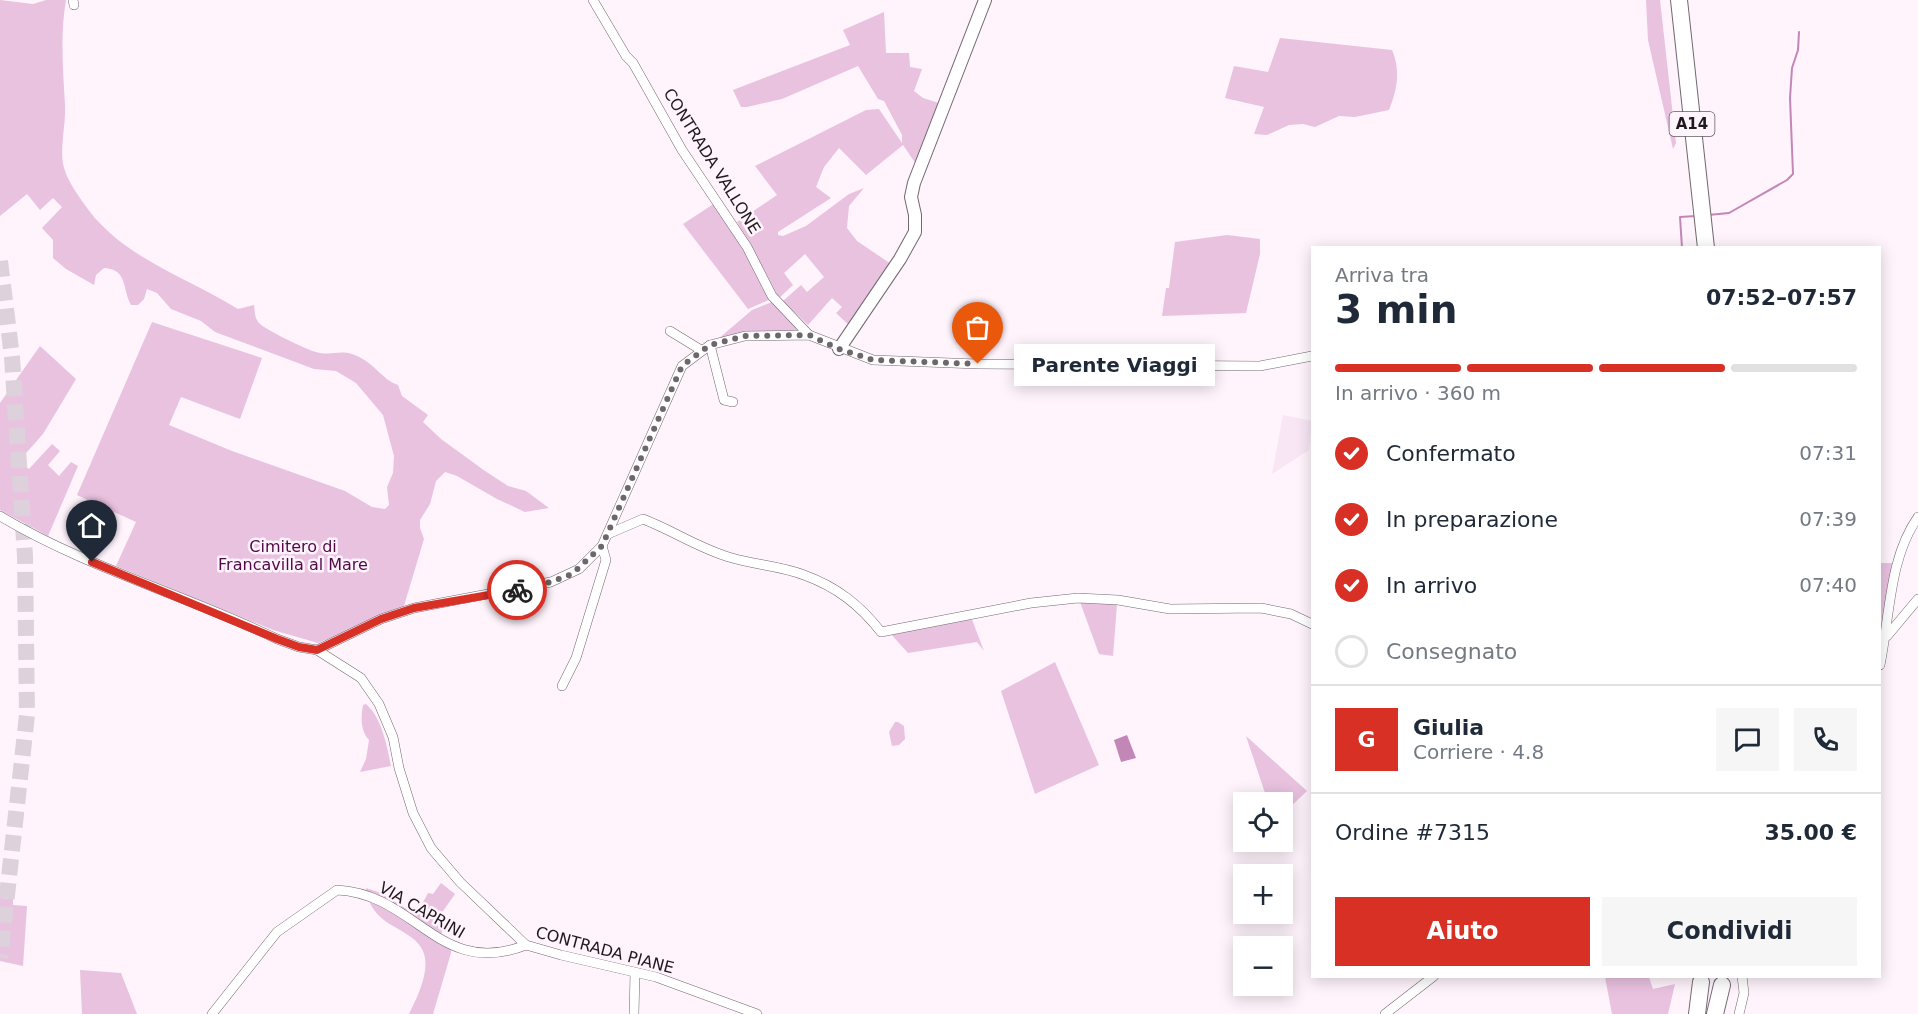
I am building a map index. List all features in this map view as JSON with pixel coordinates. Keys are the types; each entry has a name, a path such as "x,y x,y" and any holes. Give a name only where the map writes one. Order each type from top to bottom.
{"highway":[{"name":"A14","path":"1668,0 1694,246"},
{"name":"A14","path":"1679,0 1706,246"},
{"path":"1697,1014 1701,982"},
{"path":"1715,1014 1722,985"}],"street":[{"name":"CONTRADA VALLONE","path":"593,0 626,56 633,63 682,150 747,247 772,296 809,335"},
{"path":"839,349 900,259 915,232 915,215 911,197 914,183 985,0"},
{"path":"670,331 706,348 724,400 733,402"},
{"path":"317,650 381,619 414,608 551,582 579,569 602,546 682,366 706,348 745,336 809,335 839,349 873,360 978,364 1260,366 1311,356"},
{"name":"CONTRADA PIANE","path":"0,516 116,573 277,639 299,647 317,650 361,678 379,704 393,737 399,768 414,813 431,848 468,890 526,945 635,972 690,989 757,1014"},
{"path":"1881,660 1896,568 1910,529 1918,517"},
{"path":"608,534 643,519 664,527 684,540 732,558 804,574 842,593 864,610 881,632 1031,603 1078,598 1118,600 1170,609 1261,608 1291,614 1311,624"},
{"path":"562,686 576,658 606,560 602,546"},
{"path":"1886,638 1918,599"},
{"name":"VIA CAPRINI","path":"212,1014 277,932 336,890 369,895 398,909 457,948 474,954 508,952 526,945"},
{"path":"634,1014 635,972"},
{"path":"1385,1014 1431,978"},
{"path":"1739,1014 1744,993 1742,978"}],"shaded area":[{"path":"1283,415 1311,421 1309,450 1272,474"},
{"path":"1127,735 1136,758 1121,762 1114,740"}],"green space":[{"name":"Cimitero di Francavilla al Mare","path":"0,0 33,4 46,0 66,0 63,39 65,112 63,164 68,179 82,201 114,237 153,263 238,309 254,305 255,317 259,323 286,339 316,352 348,353 366,361 388,380 398,385 402,396 428,415 423,422 441,439 508,486 526,491 549,508 525,512 445,472 436,481 430,504 420,520 424,539 403,609 318,643 273,630 116,566 136,522 77,495 152,322 262,358 240,419 181,397 169,425 232,451 345,491 372,507 385,509 389,505 387,487 393,473 394,456 383,415 356,383 336,371 314,369 215,332 201,321 171,309 157,293 147,289 144,299 138,305 131,305 121,276 112,269 104,268 96,275 94,285 66,269 53,258 53,240 42,228 62,207 53,198 40,210 27,194 0,216"},
{"path":"1646,0 1660,0 1676,143 1673,149 1648,40"},
{"path":"884,12 886,53 909,53 910,67 922,69 914,91 923,98 942,104 918,167 903,145 866,175 839,148 824,167 816,187 831,198 778,232 778,235 783,236 806,226 849,194 864,188 849,206 847,228 857,241 891,264 851,327 836,313 842,307 832,298 808,325 783,301 801,285 807,292 824,277 805,254 784,273 793,285 779,298 737,222 777,195 755,166 866,110 879,109 902,143 902,135 884,101 878,99 858,66 782,99 747,107 741,107 733,90 850,45 843,30"},
{"path":"1280,38 1392,50 1397,80 1389,110 1355,117 1339,116 1315,127 1303,124 1289,125 1267,135 1254,134 1264,107 1225,98 1234,66 1268,72"},
{"path":"715,203 741,241 771,299 748,309 683,224"},
{"path":"1227,235 1260,239 1260,254 1246,313 1162,316 1166,288 1169,288 1175,242"},
{"path":"772,302 798,328 796,330 717,340 752,310"},
{"path":"40,346 76,379 43,434 19,461 29,469 52,444 60,451 48,465 59,476 71,462 78,466 48,536 0,510 0,403"},
{"path":"1881,563 1892,563 1881,642"},
{"path":"1080,602 1117,604 1113,656 1099,654"},
{"path":"971,617 984,651 977,642 908,653 889,632"},
{"path":"1055,662 1099,765 1035,794 1001,691"},
{"path":"366,704 380,724 391,766 360,772 366,759 369,740 362,723 363,705"},
{"path":"895,722 904,726 905,739 899,745 892,746 889,732"},
{"path":"1246,736 1307,791 1293,804 1293,792 1265,792"},
{"path":"441,883 455,894 436,921 443,928 441,935 451,943 451,953 433,1014 409,1014 423,982 425,961 420,946 410,936 383,919 372,907 366,888 378,892 412,912 419,910 428,893 433,894"},
{"path":"0,898 13,899 13,905 27,906 23,966 0,961"},
{"path":"80,970 121,973 137,1014 82,1014"},
{"path":"1605,978 1649,978 1653,989 1675,984 1668,1014 1612,1014"}],"waterway":[{"path":"1708,215 1729,213 1787,180 1793,174 1790,98 1792,68 1798,50 1799,32"},
{"path":"1682,246 1680,217 1696,216"}],"tunnel":[{"path":"0,261 12,357 25,556 27,715 0,958"}],"way so far":[{"path":"517,590 551,582 572,574 602,546 663,404 682,366 710,345 745,336 809,335 839,349 873,360 978,364"}],"place":[{"name":"Parente Viaggi","path":"978,364"}],"route":[{"path":"92,562 277,639 299,647 317,650 381,619 414,608 517,590"}]}
